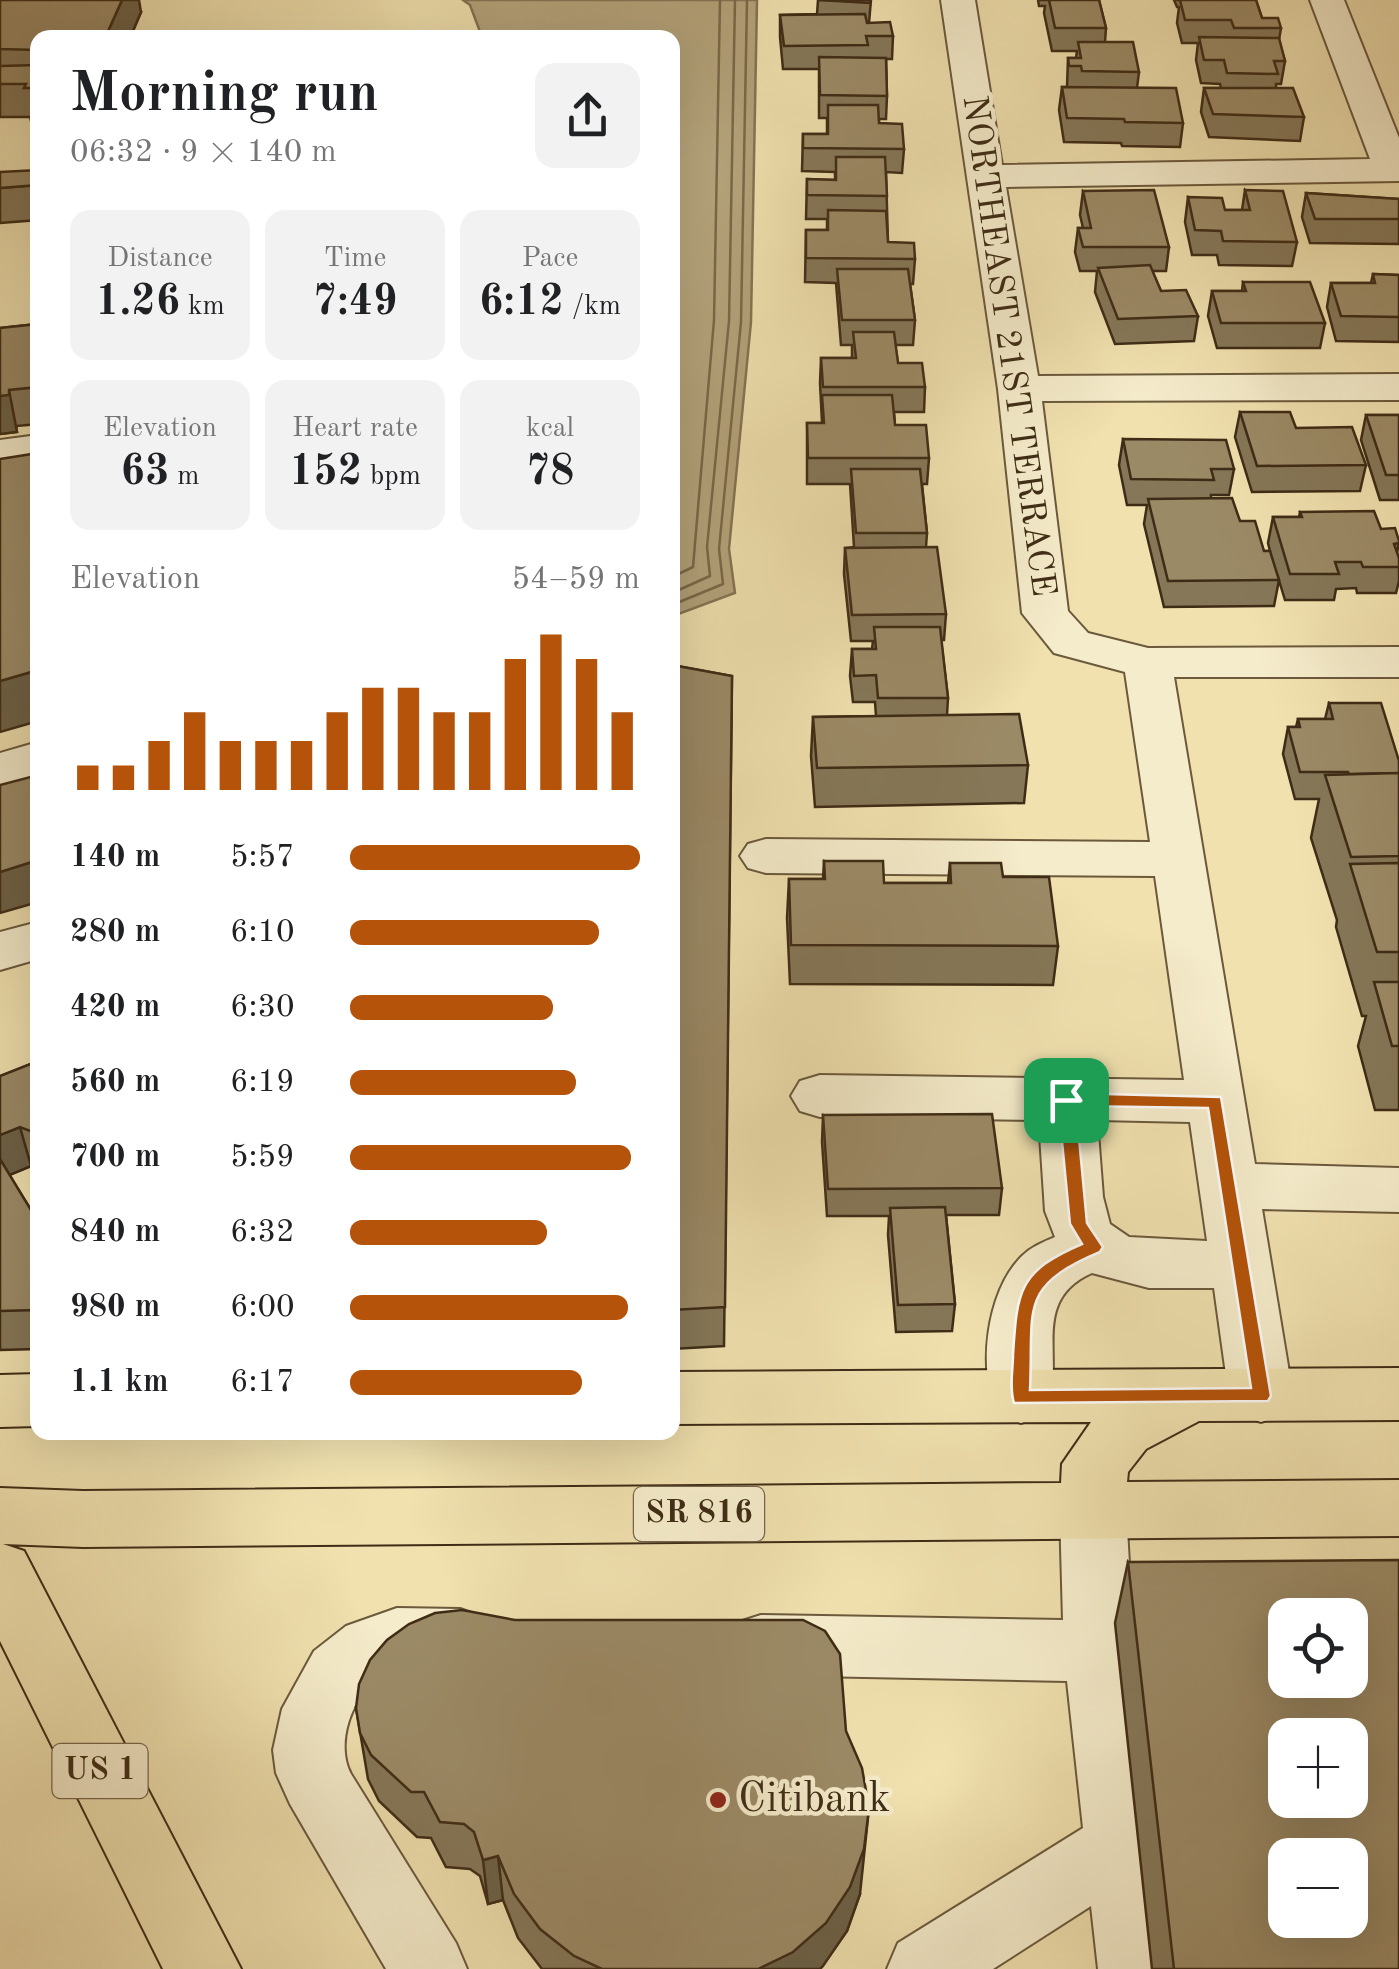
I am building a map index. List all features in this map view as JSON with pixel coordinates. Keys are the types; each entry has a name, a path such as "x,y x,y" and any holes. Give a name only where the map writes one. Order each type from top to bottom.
{"main road":[{"path":"680,1398 1399,1394"},
{"path":"1094,1510 1095,1464 1123,1430 1188,1396"},
{"path":"0,1400 30,1400"},
{"name":"SR 816","path":"0,1516 1399,1508"},
{"name":"US 1","path":"0,1572 203,1969"}],"street":[{"name":"NORTHEAST 21ST TERRACE","path":"958,0 1019,389 1045,613 1071,643 1148,663 1399,662"},
{"path":"984,176 1396,170 1327,0"},
{"path":"1019,389 1399,387"},
{"path":"0,452 30,449"},
{"path":"0,482 30,477"},
{"path":"1148,663 1262,1396"},
{"path":"0,769 30,760"},
{"path":"766,856 1178,859"},
{"path":"0,951 30,942"},
{"path":"820,1096 1215,1102"},
{"path":"1066,1100 1078,1224 1094,1247 1132,1263 1241,1264"},
{"path":"1228,1186 1399,1190"},
{"path":"1020,1397 1026,1303 1033,1283 1054,1264 1094,1247"},
{"path":"1094,1510 1099,1651 1136,1969"},
{"path":"429,1969 312,1770 312,1736 321,1699 338,1671 359,1654 390,1640 516,1640"},
{"path":"690,1644 1099,1651"},
{"path":"925,1969 1123,1844"}],"water":[{"path":"463,0 757,0 751,322 729,549 735,593 680,613 680,30 479,30 470,5"}],"building":[{"path":"0,0 122,0 109,30 30,30 30,50 0,49"},
{"path":"818,0 870,0 870,3"},
{"path":"1049,0 1099,0 1106,28 1055,28"},
{"path":"1180,0 1256,0 1262,18 1278,18 1281,28 1234,28 1231,20 1185,20"},
{"path":"865,14 867,23 890,22 893,36 866,36 868,45 784,46 780,15"},
{"path":"1199,37 1279,38 1285,61 1274,61 1278,74 1227,73 1224,60 1204,60"},
{"path":"1078,42 1133,42 1139,72 1082,71 1081,66 1069,66 1068,58 1081,58"},
{"path":"819,57 886,58 887,96 820,95"},
{"path":"30,65 30,88 24,88 26,84 0,84 0,66"},
{"path":"1062,87 1176,88 1183,123 1067,118"},
{"path":"1204,88 1293,88 1304,117 1213,114"},
{"path":"828,105 878,105 879,123 902,124 904,149 803,148 803,134 828,134"},
{"path":"836,157 885,157 887,196 807,195 807,179 836,180"},
{"path":"30,170 30,186 0,188 0,172"},
{"path":"1154,190 1169,247 1083,247 1078,228 1091,228 1083,191"},
{"path":"1245,190 1283,191 1297,242 1223,241 1221,231 1195,230 1188,197 1222,198 1225,210 1250,210"},
{"path":"1306,193 1399,199 1399,219 1315,219"},
{"path":"828,210 886,211 888,242 914,243 915,259 806,258 806,230 828,230"},
{"path":"1150,265 1161,291 1186,290 1198,316 1118,319 1098,268"},
{"path":"837,269 908,269 915,320 842,320"},
{"path":"1373,274 1399,275 1399,317 1341,316 1331,283 1375,283"},
{"path":"1243,282 1310,282 1325,323 1221,323 1212,291 1246,291"},
{"path":"30,325 30,388 9,390 9,395 0,396 0,328"},
{"path":"853,332 894,332 898,363 922,363 925,387 823,387 821,358 856,358"},
{"path":"822,395 892,395 895,425 926,425 929,458 808,458 807,423 824,423"},
{"path":"1240,412 1290,412 1296,428 1352,427 1366,465 1257,466"},
{"path":"1366,415 1399,415 1399,475 1386,475"},
{"path":"1123,439 1226,440 1234,469 1211,469 1214,480 1131,479"},
{"path":"30,454 30,672 0,681 0,459"},
{"path":"851,469 920,469 927,533 856,533"},
{"path":"1232,498 1240,521 1255,521 1279,580 1168,581 1148,499"},
{"path":"1374,511 1381,529 1395,528 1399,567 1335,562 1339,574 1290,574 1273,517 1302,517 1300,512"},
{"path":"937,547 946,614 852,615 845,548"},
{"path":"874,627 940,627 948,698 878,698 876,675 854,676 852,649 876,649"},
{"path":"680,666 732,676 725,1307 680,1310"},
{"path":"1329,703 1381,703 1399,773 1300,772 1288,727 1300,727 1298,719 1333,719"},
{"path":"1019,714 1028,765 817,768 813,717"},
{"path":"1399,773 1399,856 1351,857 1325,775"},
{"path":"30,777 30,863 0,872 0,785"},
{"path":"824,861 883,861 884,883 951,883 950,863 1001,863 1003,877 1049,877 1058,946 791,945 789,879 825,879"},
{"path":"1399,863 1399,952 1377,952 1350,864"},
{"path":"1374,982 1399,982 1399,1046 1392,1046"},
{"path":"30,1064 30,1131 20,1127 0,1135 0,1076"},
{"path":"992,1114 1002,1188 828,1189 823,1115"},
{"path":"0,1159 30,1208 30,1310 0,1311"},
{"path":"945,1207 955,1304 898,1305 890,1208"},
{"path":"1399,1560 1399,1969 1174,1969 1128,1562"},
{"path":"462,1610 515,1620 803,1620 825,1631 840,1654 846,1731 862,1768 869,1808 864,1849 850,1887 826,1923 793,1952 758,1969 602,1969 574,1956 540,1929 514,1894 498,1856 483,1860 474,1832 464,1824 440,1822 424,1792 411,1792 371,1755 360,1733 356,1708 359,1684 370,1660 387,1640 409,1624 435,1613"}],"place":[{"name":"Citibank","path":"718,1800"}],"route":[{"path":"1066,1100 1215,1102 1262,1396 1020,1397 1026,1303 1033,1283 1054,1264 1094,1247 1078,1224 1066,1100"}]}
